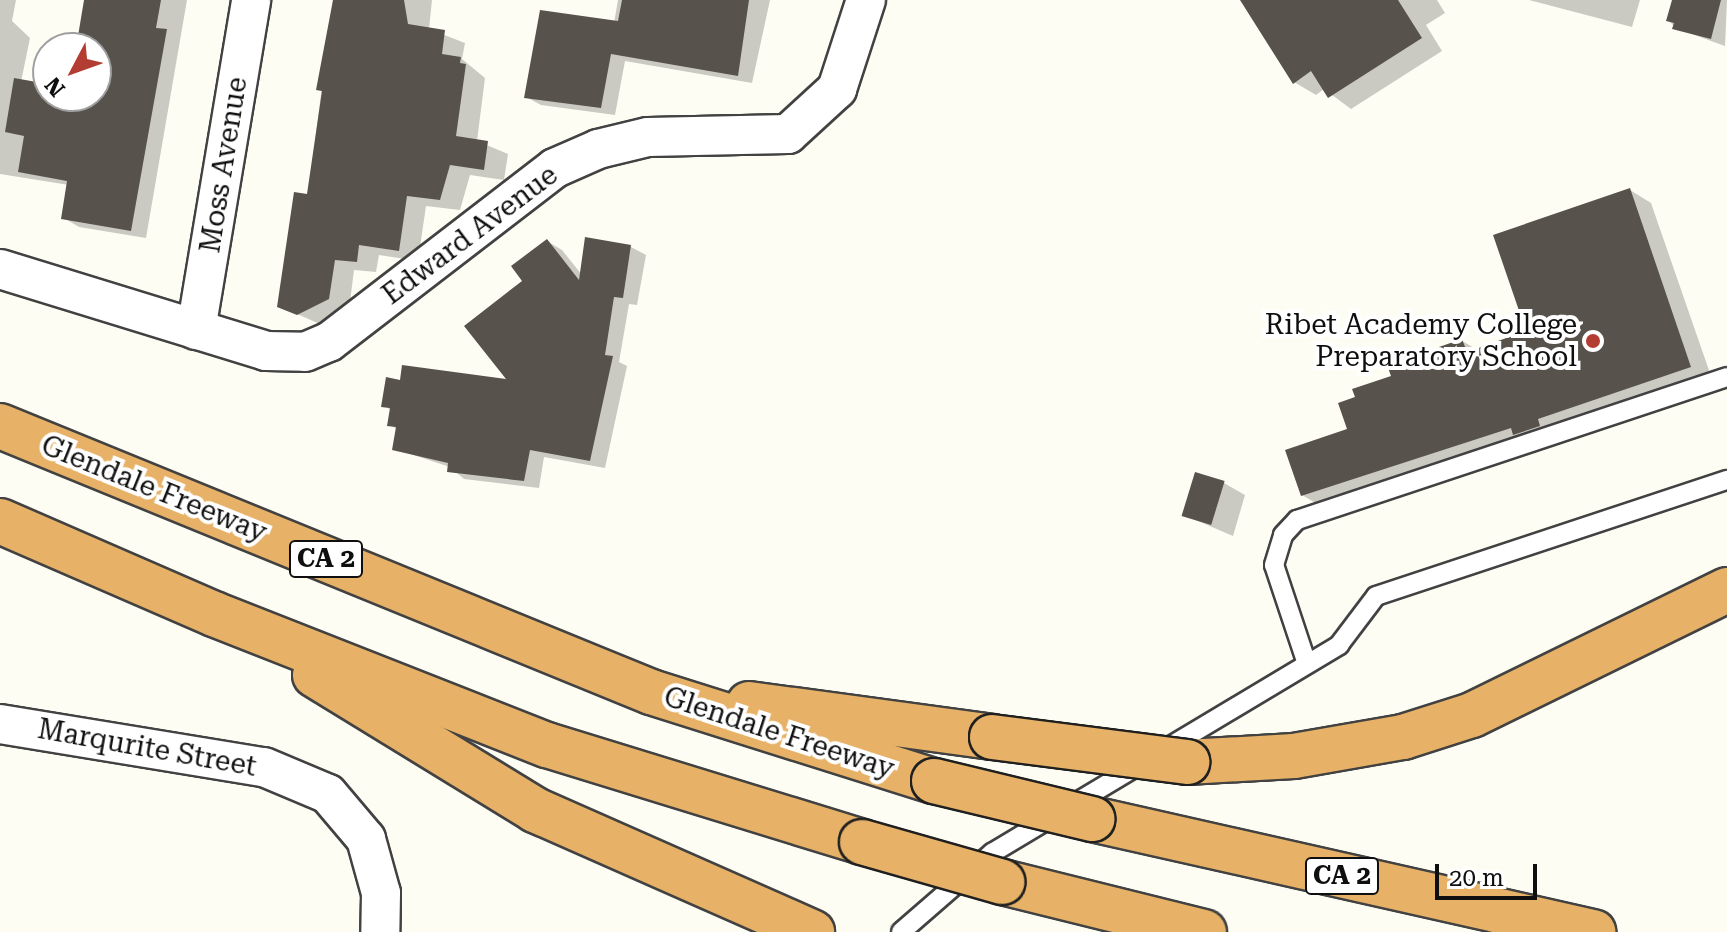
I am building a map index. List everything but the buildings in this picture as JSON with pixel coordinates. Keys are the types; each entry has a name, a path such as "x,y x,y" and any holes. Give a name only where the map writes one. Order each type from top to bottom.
{"highway":[{"name":"Glendale Freeway","path":"0,426 651,692 934,781 1593,932"},
{"path":"0,521 214,614 547,745 1002,882 1204,932"},
{"path":"651,692 1187,762 1294,756 1403,737 1472,715 1727,590"},
{"path":"214,614 535,810 798,926"}],"street":[{"name":"Moss Avenue","path":"196,330 251,0"},
{"name":"Edward Avenue","path":"0,269 266,351 305,352 329,342 555,168 598,149 648,137 788,134 837,89 866,0"},
{"name":"Marqurite Street","path":"0,724 264,767 328,794 366,839 381,893 380,932"}],"lane":[{"path":"1306,661 1274,565 1283,535 1297,520 1727,377"},
{"path":"901,932 992,853 1306,661 1339,645 1376,596 1727,480"}],"place":[{"name":"Ribet Academy College Preparatory School","path":"1593,341"}]}
